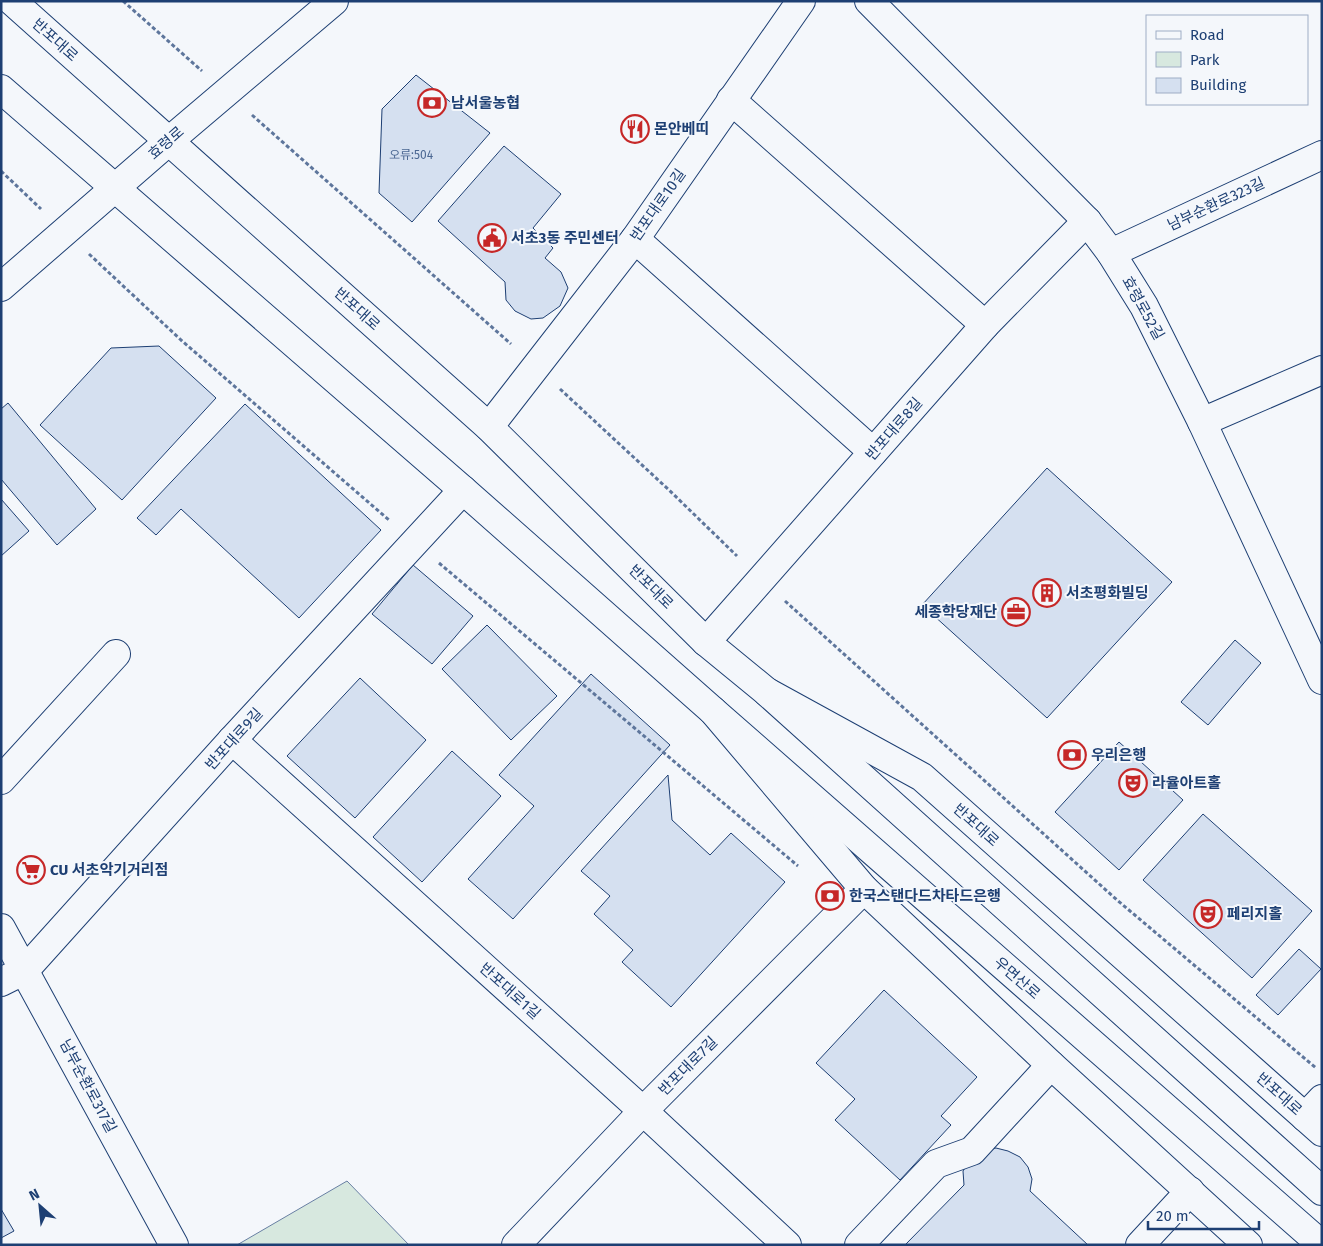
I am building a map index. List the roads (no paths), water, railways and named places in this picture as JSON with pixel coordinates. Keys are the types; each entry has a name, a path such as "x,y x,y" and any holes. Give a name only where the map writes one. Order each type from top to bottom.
{"main road":[{"name":"반포대로","path":"12,1 489,427 706,642 767,692 922,777 1316,1116"},
{"name":"효령로","path":"1,287 334,1"},
{"name":"반포대로10길","path":"489,427 635,238 802,1"},
{"name":"효령로52길","path":"869,1 1087,221 1111,253 1144,306 1202,422 1322,680"},
{"path":"1,90 463,490 713,711 864,889 1051,1065 1248,1245"},
{"path":"731,100 985,325"},
{"name":"남부순환로323길","path":"1111,253 1322,155"},
{"name":"반포대로8길","path":"706,642 985,325 1087,221"},
{"path":"635,238 873,452"},
{"path":"1202,422 1322,370"},
{"name":"반포대로9길","path":"1,982 25,970 232,740 463,490"},
{"path":"1,780 116,654"},
{"path":"767,692 1322,1191"},
{"name":"우면산로","path":"713,711 1322,1245"},
{"name":"반포대로1길","path":"232,740 643,1111 787,1245"},
{"name":"반포대로7길","path":"516,1245 643,1111 864,889"},
{"name":"남부순환로317길","path":"1,928 174,1245"},
{"path":"858,1245 936,1164 972,1151 1051,1065"},
{"path":"1140,1245 1190,1192"}],"place":[{"name":"남서울농협","path":"432,103"},
{"name":"몬안베띠","path":"635,129"},
{"name":"서초3동 주민센터","path":"492,238"},
{"name":"서초평화빌딩","path":"1047,593"},
{"name":"세종학당재단","path":"1016,612"},
{"name":"우리은행","path":"1072,755"},
{"name":"라율아트홀","path":"1133,783"},
{"name":"CU 서초악기거리점","path":"31,870"},
{"name":"한국스탠다드차타드은행","path":"830,896"},
{"name":"페리지홀","path":"1208,914"}]}
